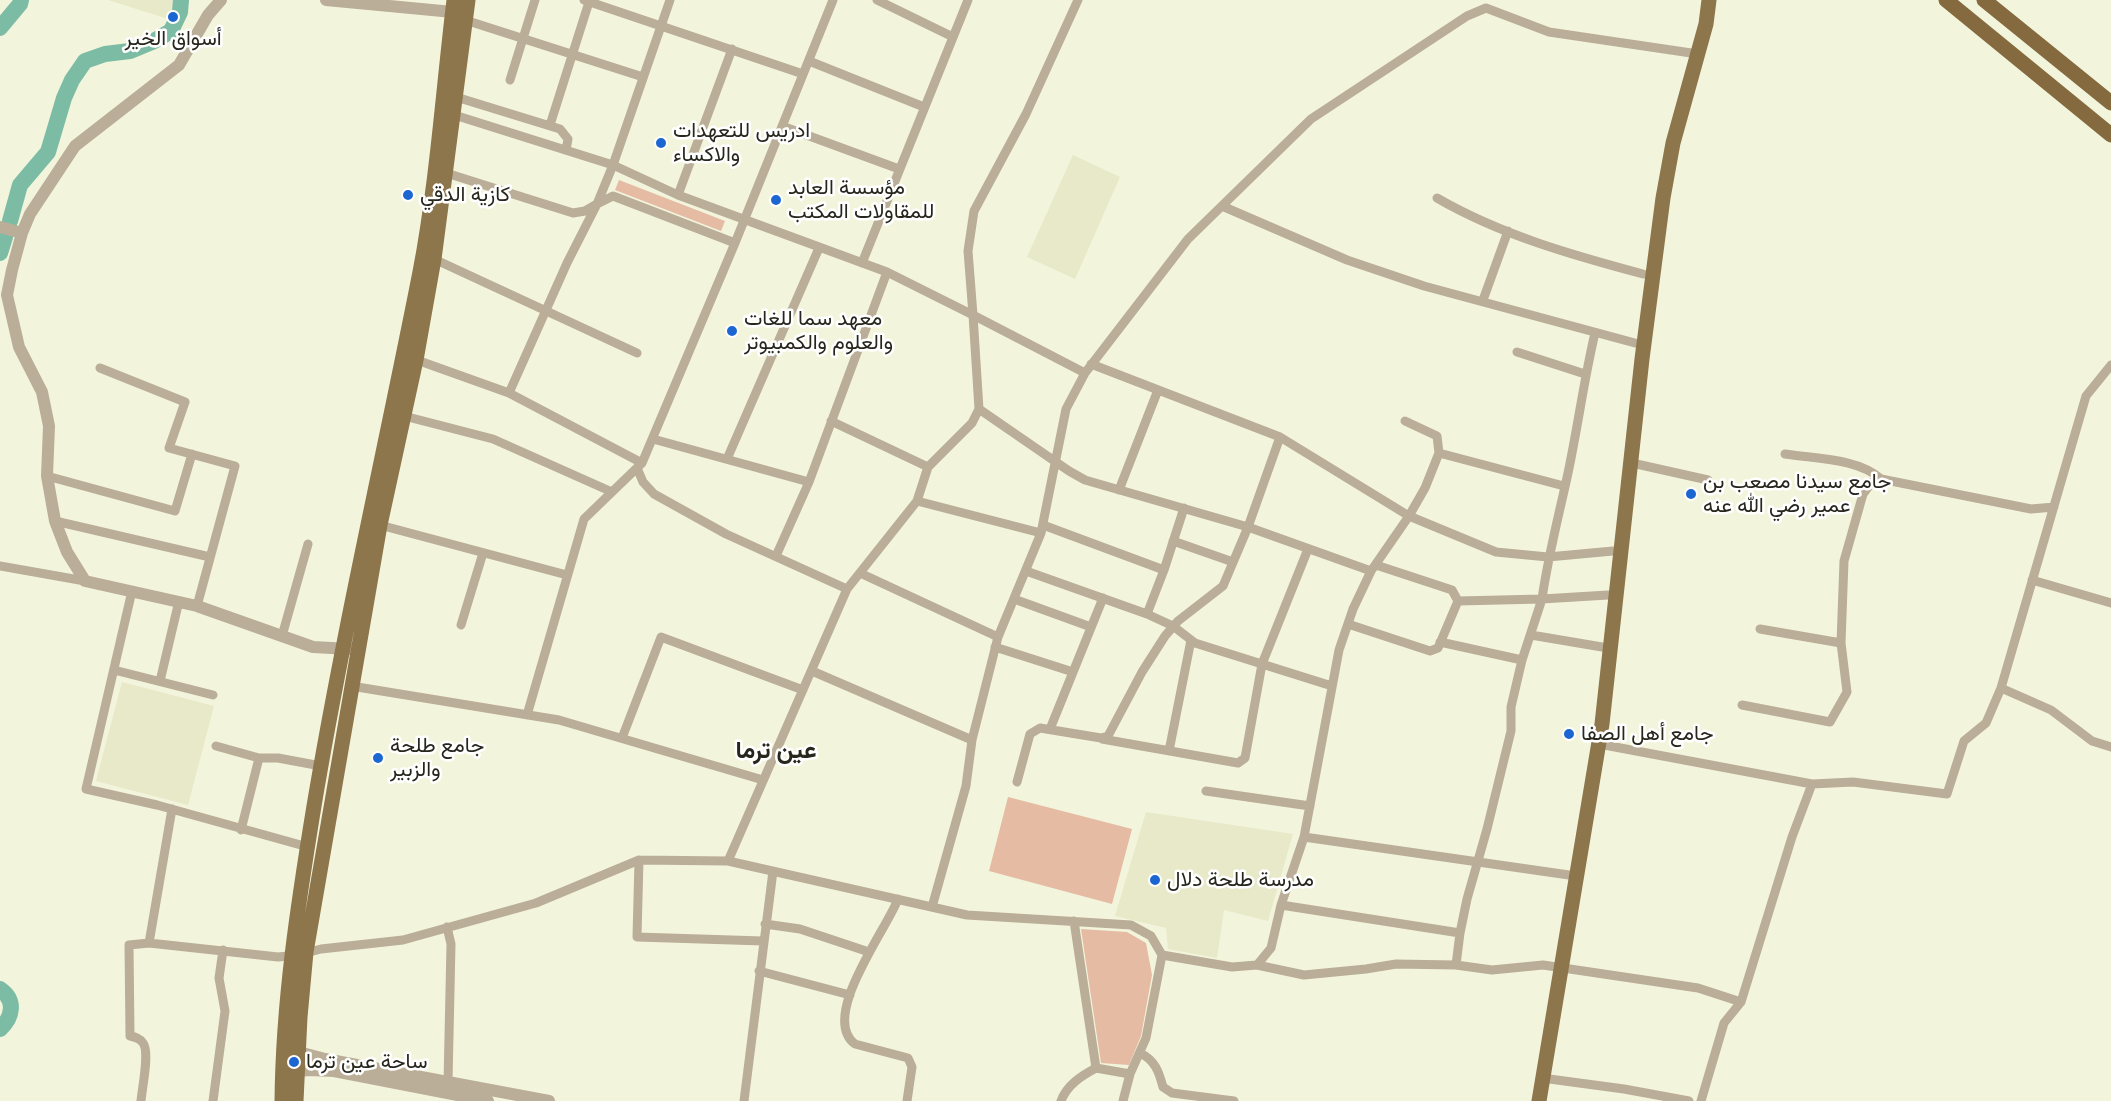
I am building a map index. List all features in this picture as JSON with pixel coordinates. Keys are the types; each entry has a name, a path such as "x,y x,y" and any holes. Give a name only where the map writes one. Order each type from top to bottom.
{"highway":[{"path":"1946,0 2111,135"},
{"path":"1984,0 2111,103"}],"main road":[{"path":"296,1101 290,1071 290,1051 308,847 321,765 350,649 409,358 434,259 458,11 468,0"},
{"path":"1572,876 1602,647 1643,274 1660,166 1694,53 1706,24 1709,0"},
{"path":"448,112 456,97 458,11"},
{"path":"1531,1101 1572,876 1599,744 1647,316 1673,143 1694,53"},
{"path":"374,523 404,416 420,268 441,171"},
{"path":"298,955 351,686 350,649"},
{"path":"1539,1101 1556,966"},
{"path":"282,1101 290,1071"}],"street":[{"path":"85,581 67,552 55,521 48,476 49,426 42,392 19,347 7,295 22,232 30,214 75,146 179,65 208,15 221,0"},
{"path":"326,0 458,11 523,38 643,77"},
{"path":"510,80 535,0"},
{"path":"509,393 613,165 670,0"},
{"path":"526,715 584,519 640,465 735,243 833,0"},
{"path":"877,0 953,37"},
{"path":"862,263 968,0"},
{"path":"728,861 848,589 917,501 928,468 972,423 979,409 968,251 974,211 1026,114 1078,0"},
{"path":"550,125 586,1 803,74"},
{"path":"932,907 966,786 972,740 996,642 1042,529 1066,409 1091,364 1188,239 1311,119 1467,16 1486,8 1549,32 1694,53"},
{"path":"678,195 732,49"},
{"path":"809,61 924,107"},
{"path":"456,97 560,129 567,135 566,150"},
{"path":"448,112 613,165 678,195 744,221 887,272 1085,373"},
{"path":"782,126 899,170"},
{"path":"441,171 573,213 585,211 613,196 735,243"},
{"path":"1437,198 1465,214 1557,250 1643,274"},
{"path":"1222,206 1347,260 1424,286 1483,300 1635,343"},
{"path":"0,227 22,232"},
{"path":"1483,300 1508,231"},
{"path":"727,459 819,248"},
{"path":"434,259 638,353"},
{"path":"776,556 809,482 887,272"},
{"path":"1456,965 1460,933 1511,731 1511,707 1522,660 1542,599 1548,557 1595,333"},
{"path":"1517,352 1585,374"},
{"path":"409,358 509,393 640,465"},
{"path":"1091,364 1280,437 1409,516 1496,552 1548,557 1613,551"},
{"path":"1599,744 1812,784 1853,782 1947,794 1964,741 1986,723 2001,688 2086,396 2111,365"},
{"path":"100,368 185,402 169,448 235,466 197,606"},
{"path":"1119,490 1158,390"},
{"path":"979,409 1085,480 1248,527 1308,549 1452,590 1458,601"},
{"path":"404,416 494,440 612,492"},
{"path":"831,421 928,468"},
{"path":"1257,965 1270,948 1281,905 1304,837 1339,650 1348,624 1374,568 1425,488 1439,453 1437,436 1405,421"},
{"path":"1101,738 1108,736 1142,672 1173,626 1223,586 1248,527 1280,437"},
{"path":"652,439 809,482"},
{"path":"1439,453 1564,486"},
{"path":"48,476 175,511 192,454"},
{"path":"1785,454 1851,464 1874,473 1881,479 2031,509 2054,507"},
{"path":"1632,463 1708,480"},
{"path":"640,465 643,482 654,495 726,534 848,589"},
{"path":"1742,705 1830,722 1847,692 1841,643 1844,561 1863,494 1872,482 1881,479"},
{"path":"917,501 1042,529 1164,570"},
{"path":"1147,614 1184,508"},
{"path":"55,521 210,557"},
{"path":"374,523 567,575"},
{"path":"1173,541 1233,562"},
{"path":"282,636 308,544"},
{"path":"1017,783 1030,734 1040,729 1238,763 1245,758 1262,664 1308,549"},
{"path":"461,625 483,553"},
{"path":"0,566 85,581 197,606 320,648 350,649"},
{"path":"1026,571 1147,614 1173,626 1195,643 1332,686"},
{"path":"860,573 996,642 1073,672"},
{"path":"2032,580 2111,603"},
{"path":"132,591 86,789 308,847"},
{"path":"1458,601 1608,595"},
{"path":"1050,729 1102,598"},
{"path":"1014,599 1091,627"},
{"path":"1348,624 1430,651 1438,648 1458,601"},
{"path":"160,681 179,602"},
{"path":"1760,629 1841,643"},
{"path":"1531,635 1602,647"},
{"path":"622,738 661,637 803,690"},
{"path":"1168,751 1191,640"},
{"path":"1440,642 1522,660"},
{"path":"114,670 213,696"},
{"path":"812,671 972,740"},
{"path":"351,686 559,720 763,780"},
{"path":"2001,688 2051,710 2092,741 2111,747"},
{"path":"216,746 259,758 278,758 321,765"},
{"path":"241,830 259,758"},
{"path":"1701,1101 1724,1023 1742,1002 1792,837 1812,784"},
{"path":"1206,791 1310,806"},
{"path":"149,943 172,810"},
{"path":"1304,837 1572,876"},
{"path":"639,860 637,937 763,941"},
{"path":"141,1101 146,1051 143,1043 130,1036 129,945 149,943 278,957 321,949 402,940 536,903 639,860 728,861 967,915 1131,925 1151,936 1162,955 1146,1038 1130,1074 1123,1101"},
{"path":"744,1101 773,871"},
{"path":"898,899 893,913 869,952 850,995 844,1030 848,1039 855,1044 908,1058 912,1067 907,1101"},
{"path":"1281,905 1460,933"},
{"path":"1074,921 1096,1068"},
{"path":"765,924 800,929 869,952"},
{"path":"447,927 452,944 448,1082"},
{"path":"213,1101 225,1011 219,978 223,950"},
{"path":"1162,955 1232,967 1257,965 1304,975 1396,964 1456,965 1492,970 1517,966 1556,966 1698,988 1742,1002"},
{"path":"759,971 850,995"},
{"path":"290,1051 549,1101"},
{"path":"1140,1053 1148,1056 1158,1069 1163,1087 1172,1093 1234,1101"},
{"path":"1061,1101 1065,1091 1072,1083 1096,1068 1130,1074"},
{"path":"290,1071 334,1071 488,1101"},
{"path":"1542,1078 1624,1089 1689,1101"}],"shaded area":[{"name":"أسواق الخير","path":"108,0 184,0 181,23"},
{"path":"1073,155 1120,177 1075,279 1027,257"},
{"path":"619,180 725,221 721,231 615,190"},
{"path":"122,682 214,706 188,805 96,781"},
{"path":"1008,797 1132,829 1112,904 989,871"},
{"path":"1146,812 1293,834 1268,921 1224,910 1217,958 1168,949 1166,928 1115,916"},
{"path":"1081,929 1127,932 1146,943 1152,975 1141,1036 1129,1065 1101,1063"}],"waterway":[{"path":"0,28 21,0"},
{"path":"10,221 20,185 48,152 64,98 72,80 85,61 105,54 130,51 171,31 180,12 181,0"},
{"path":"0,253 5,237"},
{"path":"0,989 9,998 11,1009 8,1019 0,1029"}],"place":[{"name":"أسواق الخير","path":"173,17"},
{"name":"ادريس للتعهدات والاكساء","path":"661,143"},
{"name":"كازية الدقي","path":"408,195"},
{"name":"مؤسسة العابد للمقاولات المكتب","path":"776,200"},
{"name":"معهد سما للغات والعلوم والكمبيوتر","path":"732,331"},
{"name":"جامع سيدنا مصعب بن عمير رضي الله عنه","path":"1691,494"},
{"name":"جامع أهل الصفا","path":"1569,734"},
{"name":"جامع طلحة والزبير","path":"378,758"},
{"name":"مدرسة طلحة دلال","path":"1155,880"},
{"name":"ساحة عين ترما","path":"294,1062"}],"district":[{"name":"عين ترما","path":"776,751"}]}
